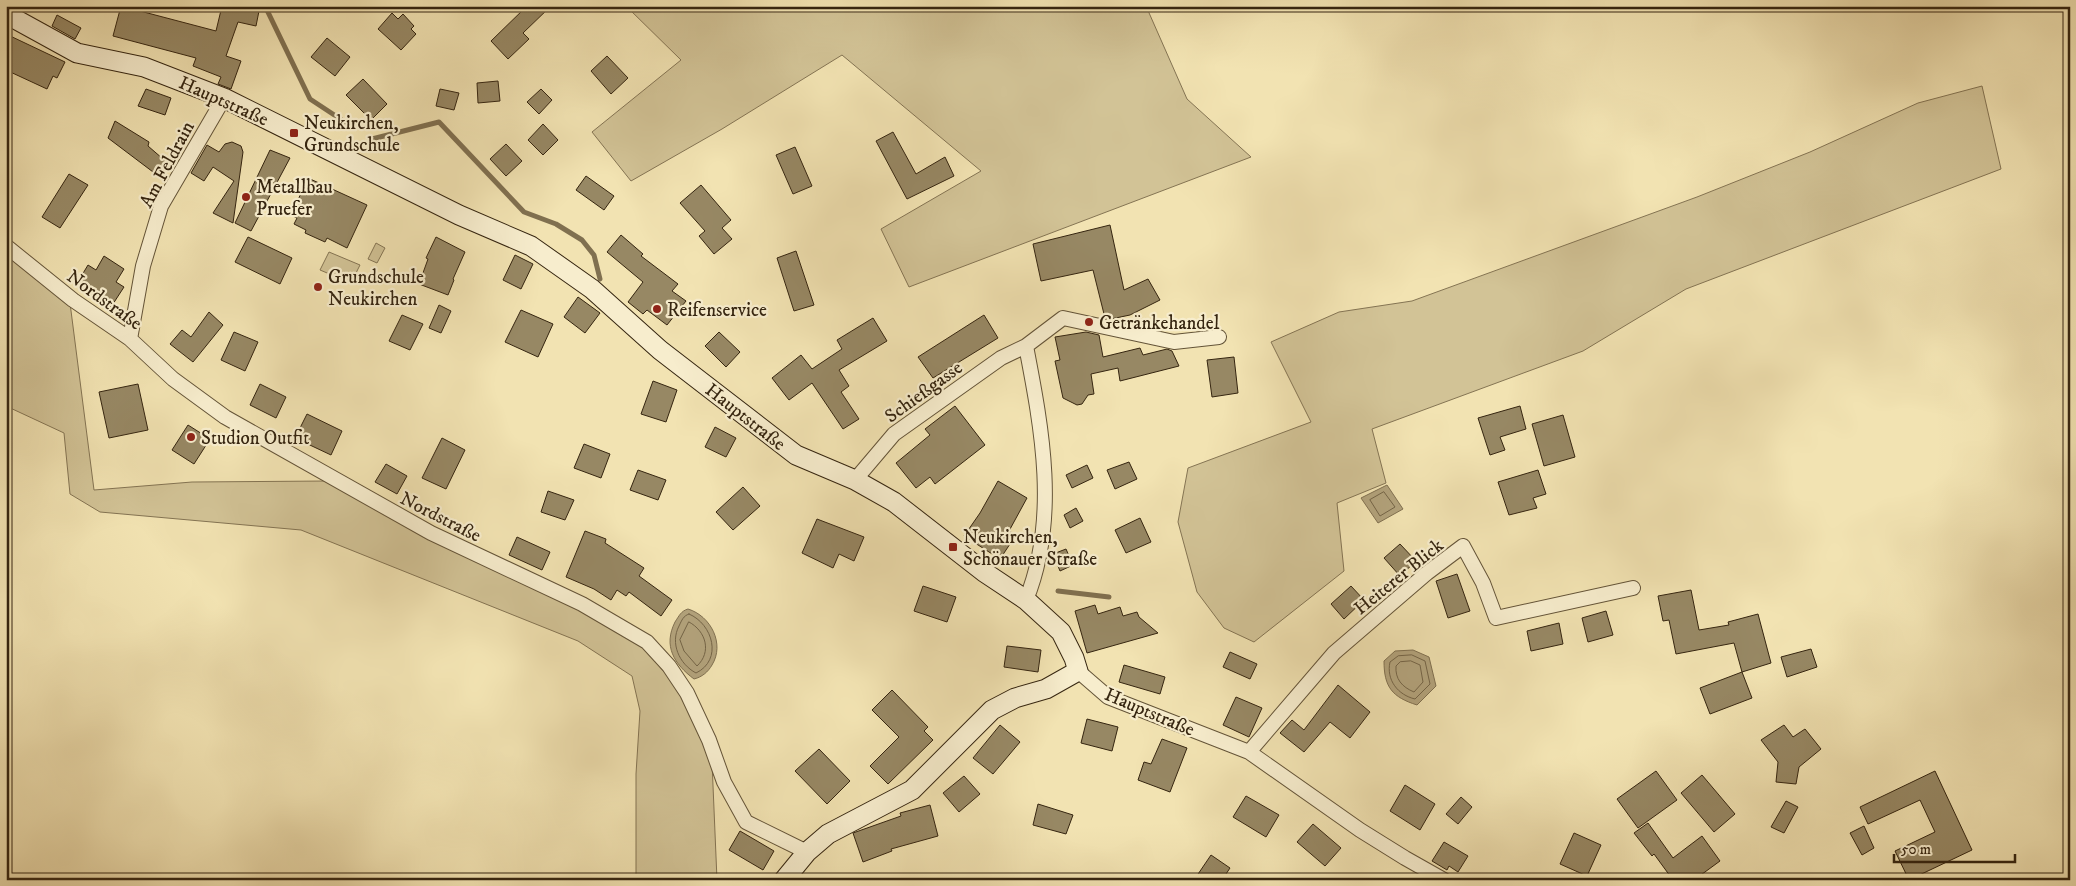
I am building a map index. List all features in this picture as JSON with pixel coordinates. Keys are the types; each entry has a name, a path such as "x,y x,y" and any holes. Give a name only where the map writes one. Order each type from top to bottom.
{"street":[{"name":"Hauptstraße","path":"6,14 77,53 144,67 224,98 459,214 531,246 592,289 660,350 796,455 855,480 894,502 984,572 1026,600 1061,632 1074,658 1078,671 1108,697 1249,752 1360,830 1444,880"},
{"name":"Am Feldrain","path":"130,338 143,266 161,206 224,98"},
{"name":"Nordstraße","path":"6,246 73,300 130,338 173,379 225,417 278,449 431,533 582,604 647,642 669,666 687,693 709,740 724,782 746,822 807,852"},
{"name":"Schießgasse","path":"855,480 894,434 1001,358 1026,346 1063,318 1174,342 1219,336"},
{"path":"1026,346 1039,413 1045,483 1043,534 1034,580 1026,600"},
{"name":"Heiterer Blick","path":"1249,752 1334,653 1427,573 1463,546 1483,583 1496,618 1633,588"},
{"path":"784,880 807,852 828,834 912,790 992,710 1015,698 1046,689 1078,671"}],"shaded area":[{"path":"626,6 1146,6 1187,99 1251,157 909,287 881,229 981,171 842,55 722,129 631,181 592,132 681,60"},
{"path":"1982,86 2001,169 1686,289 1583,351 1372,429 1386,483 1337,503 1344,571 1254,642 1224,628 1197,592 1178,522 1188,468 1311,422 1271,342 1339,312 1412,301 1697,197 1810,152 1918,103"},
{"path":"376,243 385,248 377,263 368,259"},
{"path":"329,252 360,265 351,283 320,270"},
{"path":"6,253 70,303 94,490 192,482 327,481 579,606 643,647 683,694 712,762 717,880 636,880 636,774 640,711 632,676 578,641 301,530 100,512 70,494 64,433 6,406"}],"water":[{"path":"1387,485 1403,509 1378,523 1361,498"},
{"path":"688,609 709,624 714,632 717,648 716,657 710,668 702,676 694,679 676,661 670,647 670,639 675,622 682,612"},
{"path":"1413,650 1429,657 1436,686 1417,705 1401,698 1391,690 1384,670 1384,661 1395,651"}],"building":[{"path":"121,6 216,31 222,6 260,6 256,26 238,22 226,56 241,61 231,89 218,84 221,77 193,66 196,58 113,36"},
{"path":"527,6 551,6 523,33 529,39 508,59 491,41"},
{"path":"392,13 398,19 403,14 414,26 411,29 416,34 401,50 378,29"},
{"path":"57,15 81,28 75,39 52,26"},
{"path":"6,34 65,62 57,78 53,76 47,89 6,70"},
{"path":"327,38 350,57 335,76 311,57"},
{"path":"607,56 628,78 611,94 591,71"},
{"path":"363,79 387,104 371,120 346,95"},
{"path":"498,81 500,101 478,103 477,83"},
{"path":"146,89 171,98 165,115 138,106"},
{"path":"440,89 459,93 454,110 436,106"},
{"path":"541,89 552,100 539,114 527,102"},
{"path":"115,121 149,142 148,146 170,165 161,178 108,138"},
{"path":"543,124 558,140 543,155 528,140"},
{"path":"893,132 916,174 945,157 954,176 907,199 876,141"},
{"path":"232,142 241,146 243,152 233,223 213,213 234,181 213,167 204,181 191,173 207,145 219,152 225,144"},
{"path":"506,144 522,161 506,176 490,159"},
{"path":"795,147 812,186 793,194 776,155"},
{"path":"270,150 290,158 251,231 235,223"},
{"path":"69,174 88,185 60,228 42,217"},
{"path":"586,176 614,196 604,210 576,190"},
{"path":"308,178 367,205 347,248 327,238 325,242 305,233 306,230 294,224 297,218 291,215"},
{"path":"701,185 731,220 722,228 732,239 714,254 699,236 705,231 680,203"},
{"path":"1110,225 1124,290 1148,279 1160,300 1130,315 1111,319 1105,318 1093,270 1041,281 1033,244"},
{"path":"621,235 643,254 641,256 678,284 672,291 686,301 667,325 647,310 643,314 628,302 643,282 607,252"},
{"path":"248,237 292,258 280,284 235,262"},
{"path":"436,237 465,252 448,295 419,284 428,259 426,258"},
{"path":"796,251 814,305 794,311 777,258"},
{"path":"515,255 533,264 521,289 503,280"},
{"path":"104,256 124,269 116,282 124,287 111,307 76,285 88,265 96,270"},
{"path":"578,297 600,313 585,333 564,317"},
{"path":"439,305 451,311 441,333 429,328"},
{"path":"521,310 553,324 538,357 505,342"},
{"path":"209,312 223,325 193,362 170,344 182,330 191,337"},
{"path":"402,315 423,324 410,350 389,341"},
{"path":"984,315 998,338 933,378 918,357"},
{"path":"873,318 887,341 839,370 849,386 841,392 859,419 843,429 812,383 789,400 772,378 801,355 812,369 842,349 837,340"},
{"path":"234,332 258,342 245,371 221,360"},
{"path":"719,332 740,352 726,367 705,346"},
{"path":"1086,332 1099,335 1103,357 1140,348 1143,355 1167,349 1172,351 1179,366 1120,381 1118,368 1091,374 1094,394 1088,395 1082,404 1077,405 1063,398 1055,361 1060,360 1055,337"},
{"path":"1234,357 1238,393 1212,397 1207,360"},
{"path":"653,381 677,390 666,422 641,414"},
{"path":"138,384 148,430 109,438 99,392"},
{"path":"260,384 286,397 276,418 250,405"},
{"path":"955,406 985,445 935,484 930,477 916,488 896,463 930,435 925,429"},
{"path":"1520,406 1526,429 1500,437 1505,450 1490,455 1478,418"},
{"path":"307,414 342,431 331,455 295,438"},
{"path":"1563,415 1575,457 1544,466 1532,424"},
{"path":"188,425 210,439 194,464 172,450"},
{"path":"715,427 736,438 726,457 705,447"},
{"path":"442,438 465,450 446,489 422,478"},
{"path":"584,444 610,454 601,478 574,468"},
{"path":"1129,462 1137,479 1115,489 1107,470"},
{"path":"386,464 407,476 397,494 375,482"},
{"path":"1087,465 1093,478 1072,488 1066,475"},
{"path":"638,470 666,480 658,500 630,490"},
{"path":"1538,470 1546,494 1533,498 1537,508 1509,515 1498,482"},
{"path":"998,481 1027,498 1009,531 1016,535 1000,559 964,536 980,513"},
{"path":"743,487 760,506 733,530 716,512"},
{"path":"548,491 574,500 565,520 541,512"},
{"path":"1076,508 1083,521 1070,528 1064,515"},
{"path":"1140,518 1151,542 1126,553 1115,530"},
{"path":"817,519 864,537 854,561 839,554 833,568 802,553"},
{"path":"585,531 606,539 605,543 644,568 639,576 672,600 661,616 629,592 626,596 617,590 611,600 594,589 566,577"},
{"path":"517,537 550,552 542,570 509,555"},
{"path":"1400,544 1416,561 1400,576 1384,558"},
{"path":"1066,549 1073,565 1060,571 1053,554"},
{"path":"1457,574 1470,611 1448,618 1436,581"},
{"path":"923,586 956,597 947,622 914,611"},
{"path":"1351,586 1364,600 1344,619 1331,604"},
{"path":"1691,590 1699,630 1729,625 1728,622 1758,614 1771,663 1742,672 1734,643 1676,654 1669,620 1663,621 1658,596"},
{"path":"1095,605 1098,614 1120,607 1123,616 1137,612 1139,617 1158,633 1087,653 1075,611"},
{"path":"1606,611 1613,635 1588,642 1582,618"},
{"path":"1559,623 1563,644 1531,651 1527,631"},
{"path":"1007,646 1041,650 1038,672 1004,667"},
{"path":"1811,649 1817,667 1787,677 1781,657"},
{"path":"1230,652 1257,664 1250,679 1223,667"},
{"path":"1124,665 1165,677 1160,694 1119,682"},
{"path":"1742,672 1752,698 1710,714 1700,688"},
{"path":"1338,685 1370,712 1350,738 1330,722 1304,752 1280,733 1292,720 1304,730"},
{"path":"892,690 928,727 924,731 933,740 888,784 870,766 899,737 872,710"},
{"path":"1236,697 1262,708 1249,737 1223,725"},
{"path":"1087,719 1118,727 1112,751 1081,743"},
{"path":"1000,725 1020,742 993,774 973,758"},
{"path":"1784,725 1793,737 1805,729 1821,749 1799,767 1796,784 1776,782 1778,762 1761,740"},
{"path":"1162,739 1187,748 1170,792 1138,780 1144,762 1151,764"},
{"path":"819,749 850,781 827,804 795,771"},
{"path":"1656,771 1677,800 1638,828 1617,799"},
{"path":"1935,771 1972,850 1909,880 1895,851 1935,832 1920,800 1868,824 1860,807"},
{"path":"1702,775 1735,814 1714,832 1681,793"},
{"path":"964,776 980,794 959,812 943,793"},
{"path":"1405,785 1435,804 1420,830 1390,811"},
{"path":"1246,796 1279,815 1266,837 1233,817"},
{"path":"1461,797 1472,807 1458,824 1446,814"},
{"path":"1786,801 1798,807 1784,833 1771,827"},
{"path":"1038,804 1073,815 1066,834 1033,825"},
{"path":"930,805 938,836 891,849 892,851 863,862 853,833 901,816 900,813"},
{"path":"1648,823 1673,858 1702,836 1720,861 1694,880 1673,880 1654,854 1652,856 1634,833"},
{"path":"1313,824 1341,848 1325,866 1297,842"},
{"path":"1864,826 1874,848 1862,855 1850,833"},
{"path":"740,831 774,851 763,870 729,850"},
{"path":"1574,833 1601,845 1587,876 1560,864"},
{"path":"1444,842 1468,856 1458,872 1449,866 1447,870 1432,861"},
{"path":"1211,855 1230,868 1222,880 1194,880"}],"waterway":[{"path":"265,6 310,99 351,126"},
{"path":"372,139 439,122 524,212 556,224 582,240 594,255 600,279"},
{"path":"1058,591 1109,597"}],"place":[{"name":"Neukirchen, Grundschule","path":"294,133"},
{"name":"Metallbau Pruefer","path":"246,197"},
{"name":"Grundschule Neukirchen","path":"318,287"},
{"name":"Reifenservice","path":"657,309"},
{"name":"Getränkehandel","path":"1089,322"},
{"name":"Studion Outfit","path":"191,437"},
{"name":"Neukirchen, Schönauer Straße","path":"953,547"}]}
